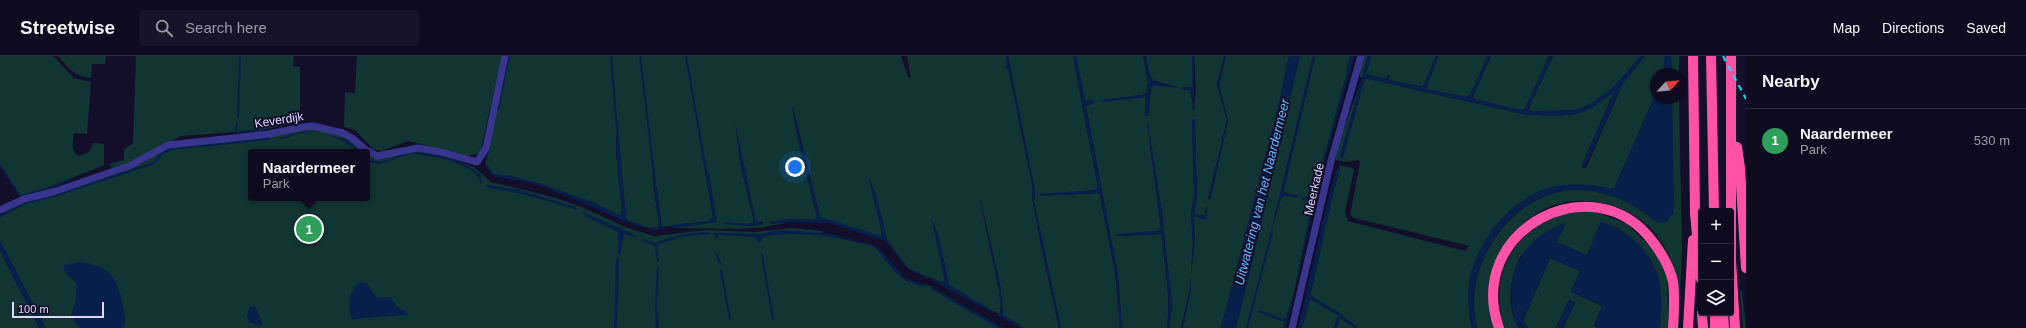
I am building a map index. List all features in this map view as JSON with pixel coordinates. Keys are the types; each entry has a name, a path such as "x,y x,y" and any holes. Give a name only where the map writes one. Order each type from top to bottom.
{"highway":[{"path":"1693,56 1695,213 1698,246"},
{"path":"1711,56 1714,208"},
{"path":"1731,56 1731,260 1735,328"},
{"path":"1732,111 1740,168 1746,268"},
{"path":"1499,328 1493,303 1494,287 1500,260 1509,245 1522,230 1538,218 1554,211 1573,208 1595,208 1623,216 1637,224 1661,253 1673,282 1673,328"},
{"path":"1688,328 1689,288 1695,213"},
{"path":"1702,316 1703,328"},
{"path":"1715,316 1715,328"},
{"path":"1723,316 1724,328"}],"street":[{"name":"Keverdijk","path":"370,152 377,156 418,148 441,152 477,162 486,148 505,56"},
{"name":"Meerkade","path":"1292,328 1331,161 1361,56"},
{"name":"Keverdijk","path":"0,210 31,197 53,192 129,166 168,145 269,134 313,126 343,133 352,138 365,149"}],"green space":[{"path":"0,56 53,56 74,78 91,82 87,134 74,133 73,149 79,156 89,152 93,143 104,144 104,165 53,186 21,197 0,164"},
{"path":"58,56 106,56 105,64 92,64 91,78 76,74"},
{"path":"136,56 294,56 293,66 300,67 300,121 263,130 181,136 129,163 112,168 109,164 124,160 124,149 133,143"},
{"path":"357,56 502,56 480,153 468,156 408,141 381,151 373,149 355,130 344,127 345,92 355,93"},
{"path":"509,56 901,56 908,77 911,78 907,56 1006,56 1032,185 1032,197 1040,240 1059,328 1024,328 1003,315 1000,285 980,197 999,291 1001,305 1000,314 985,308 949,285 939,238 933,222 945,281 943,283 907,267 887,240 876,195 869,180 881,228 881,237 820,217 793,107 797,135 817,217 815,220 790,219 770,222 770,224 788,222 774,225 730,229 672,228 717,222 704,166 713,217 709,221 662,227 657,189 652,173 659,227 648,228 629,221 626,218 617,122 616,151 622,212 620,216 594,203 541,184 511,176 493,174 485,163","holes":["736,128 755,218 758,222 763,222 763,224 749,226 724,223 749,224 754,222 740,162"]},
{"path":"1008,56 1073,56 1098,187 1095,190 1059,195 1098,193 1100,195 1115,272 1120,328 1061,328 1034,202 1035,193 1033,181"},
{"path":"1076,56 1143,56 1148,82 1147,92 1142,95 1102,100 1145,97 1145,116 1148,116 1151,87 1154,85 1177,87 1153,80 1149,72 1146,56 1192,56 1192,86 1190,88 1182,87 1182,89 1190,90 1194,110 1196,89 1194,56 1224,56 1217,85 1227,120 1208,199 1210,200 1228,121 1219,85 1226,56 1289,56 1279,104 1221,328 1183,328 1191,288 1190,284 1181,328 1169,328 1172,307 1162,213 1147,122 1161,228 1158,231 1117,236 1161,234 1168,293 1167,328 1122,328 1118,276 1086,106 1093,100 1085,101","holes":["1192,120 1195,120 1197,197 1194,214 1205,216 1206,207 1206,219 1193,216 1195,239 1191,276 1193,242 1191,215 1194,194"]},
{"path":"1300,56 1313,56 1271,233 1281,198 1284,195 1297,198 1297,196 1284,192 1284,189 1315,56 1350,56 1347,73 1313,198 1302,197 1302,199 1312,203 1295,289 1286,318 1282,319 1259,311 1285,322 1284,328 1236,328 1253,260"},
{"path":"1364,56 1368,56 1362,78 1358,74"},
{"path":"1371,56 1436,56 1423,87 1389,80 1390,75 1386,79 1366,74"},
{"path":"1438,56 1488,56 1470,95 1465,97 1426,89"},
{"path":"1491,56 1549,56 1525,109 1514,109 1472,99"},
{"path":"1553,56 1641,56 1612,89 1594,103 1575,110 1528,110"},
{"path":"1645,56 1664,56 1665,68 1650,68 1651,104 1614,189 1572,185 1553,187 1537,193 1521,202 1508,214 1495,230 1475,264 1471,274 1468,301 1472,328 1358,328 1339,313 1310,295 1331,200 1340,169 1339,165 1353,168 1354,170 1345,212 1348,221 1465,251 1469,246 1354,218 1350,215 1360,162 1358,160 1347,162 1336,160 1334,156 1362,79 1340,157 1342,158 1365,78 1523,114 1552,116 1576,114 1591,108 1614,92 1582,165 1582,167 1586,168 1623,83"},
{"path":"1671,56 1679,56 1679,68 1672,68"},
{"path":"1672,104 1679,104 1682,248 1679,328 1676,328 1676,292 1672,265 1661,241 1650,227 1621,208 1604,203 1586,201 1569,202 1542,210 1525,222 1510,238 1498,256 1492,273 1491,296 1496,328 1477,328 1474,304 1477,279 1485,256 1498,234 1515,215 1535,201 1558,192 1583,190 1613,196 1631,204 1657,222 1673,214"},
{"path":"307,129 315,129 338,134 362,149 248,149 248,201 370,201 370,155 380,159 412,151 444,155 474,167 491,182 553,197 582,207 625,227 654,236 706,230 755,232 791,228 822,231 822,233 816,233 874,246 906,281 932,286 1001,328 0,328 0,216 25,202 127,173 122,171 143,163 160,151 187,144 277,135","holes":["414,152 441,156 458,161 473,169 480,175 482,183 475,171 447,159 412,153 392,159 398,155"]},
{"path":"1577,212 1596,212 1627,224 1655,251 1667,278 1669,328 1660,328 1660,285 1650,259 1618,228 1601,222 1587,255 1556,242 1521,255 1514,273 1511,292 1512,310 1519,328 1505,328 1499,297 1505,267 1511,253 1520,241 1545,221 1557,216"},
{"path":"1550,258 1580,271 1571,292 1602,306 1594,326 1598,328 1563,328 1575,303 1569,300 1556,328 1528,328 1523,321"},
{"path":"1740,291 1742,291 1746,328 1743,328"},
{"path":"1310,299 1338,315 1334,328 1302,328"},
{"path":"1341,318 1355,328 1336,328"}],"water":[{"path":"1006,56 1008,56 1033,181 1035,193 1034,202 1061,328 1059,328 1040,240 1032,197 1032,185 1009,71 1005,66 1007,64"},
{"path":"1073,56 1076,56 1085,101 1093,100 1094,103 1086,106 1118,276 1122,328 1120,328 1115,272 1100,195 1098,193 1040,196 1040,194 1095,190 1098,187"},
{"path":"1143,56 1146,56 1150,77 1153,80 1161,84 1177,88 1154,85 1151,87 1148,116 1145,116 1145,97 1102,102 1102,100 1142,95 1147,92 1148,82"},
{"path":"1192,56 1194,56 1194,110 1192,109 1193,99 1190,90 1182,89 1182,87 1190,88 1192,86"},
{"path":"1224,56 1226,56 1219,85 1228,121 1210,200 1208,199 1227,120 1217,85"},
{"name":"Uitwatering van het Naardermeer","path":"1289,56 1300,56 1236,328 1221,328 1279,104"},
{"path":"1313,56 1315,56 1284,189 1284,192 1298,196 1297,198 1284,195 1281,198 1270,236"},
{"path":"1350,56 1354,56 1322,170 1287,325 1286,328 1284,328 1285,322 1258,312 1259,310 1282,319 1286,318 1295,289 1312,203 1302,199 1302,197 1313,197 1347,73"},
{"path":"1368,56 1371,56 1366,74 1386,79 1387,75 1390,75 1389,80 1423,87 1436,56 1438,56 1426,89 1465,97 1470,95 1488,56 1491,56 1472,98 1514,109 1525,109 1549,56 1553,56 1528,109 1531,111 1576,110 1590,104 1614,86 1641,56 1645,56 1623,83 1584,169 1582,165 1613,93 1591,108 1576,114 1552,116 1523,114 1365,78 1343,158 1340,157"},
{"path":"1664,56 1671,56 1672,68 1664,68"},
{"path":"791,101 820,217 881,236 881,228 868,175 876,195 887,240 907,267 929,278 928,279 908,269 885,241 830,223 788,222 770,224 769,222 790,219 815,220 817,217 797,135"},
{"path":"1651,104 1672,104 1674,203 1670,218 1665,222 1657,222 1631,204 1613,196 1593,191 1582,190 1557,192 1534,201 1514,215 1497,234 1484,256 1476,279 1474,304 1477,328 1472,328 1468,300 1471,273 1475,260 1481,246 1510,210 1535,193 1557,186 1590,185 1614,189"},
{"path":"617,118 626,218 629,221 642,225 640,227 545,188 526,182 492,176 485,166 487,165 493,174 511,176 541,184 594,203 620,216 622,212 616,151"},
{"path":"1192,119 1195,120 1197,197 1194,214 1205,216 1208,207 1206,220 1193,216 1195,239 1191,276 1193,242 1191,215 1194,194"},
{"path":"735,121 755,218 758,222 763,224 749,226 724,224 724,222 749,224 754,222 740,162"},
{"path":"1147,122 1162,213 1171,290 1172,307 1169,328 1167,328 1169,300 1161,234 1117,236 1117,234 1157,231 1161,228"},
{"path":"305,131 314,133 301,133 283,139 277,139"},
{"path":"328,135 346,139 358,149 355,149 340,139"},
{"path":"409,152 428,153 447,157 473,169 480,175 482,184 476,174 470,170 454,162 434,156 408,154 388,162 378,164 370,162 370,159 378,161 388,160"},
{"path":"704,165 709,172 717,222 672,228 672,225 709,221 713,217"},
{"path":"1337,168 1340,169 1331,200 1310,295 1339,313 1358,328 1355,328 1341,318 1336,328 1334,328 1338,315 1310,299 1302,328 1298,328 1329,195"},
{"path":"652,169 657,189 661,224 667,228 657,230 646,228 659,227"},
{"path":"487,185 516,189 575,207 578,210 523,194 486,187"},
{"path":"978,192 1000,285 1003,315 1024,328 1020,328 997,315 1001,312 999,291"},
{"path":"582,212 629,232 639,238 624,234 620,254 618,254 618,232 587,217"},
{"path":"931,217 939,238 949,285 992,310 991,312 933,281 933,279 943,283 945,281"},
{"path":"1601,222 1622,231 1631,237 1646,253 1652,263 1660,284 1660,328 1598,328 1594,326 1602,305 1571,292 1580,271 1550,258 1523,320 1528,328 1519,328 1513,314 1511,291 1517,265 1523,254 1541,235 1566,223 1557,242 1587,255"},
{"path":"781,230 832,234 874,245 880,249 905,278 925,285 924,287 906,280 894,270 875,248 852,240 820,235 788,234 763,237 759,244 755,237 719,235 717,239 713,233 759,234"},
{"path":"708,232 709,234 680,237 659,244 657,246 659,262 657,262 655,246 643,241 644,239 655,243 681,235"},
{"path":"0,241 46,328 39,328 0,251"},
{"path":"616,258 619,259 617,328 614,328"},
{"path":"80,262 91,264 106,270 115,281 119,288 124,312 125,321 123,328 80,328 71,315 76,300 76,283 64,270 64,265"},
{"path":"657,266 659,267 657,307 659,328 656,328 655,307"},
{"path":"361,282 367,284 377,298 391,297 396,306 408,315 352,320 349,304 351,294 356,285"},
{"path":"1190,284 1191,288 1183,328 1181,328 1190,288"},
{"path":"931,287 1004,328 998,328 931,289"},
{"path":"1569,300 1575,302 1563,328 1556,328"},
{"path":"250,306 256,308 262,326 249,322 247,315"}],"waterway":[{"path":"238,117 240,56"},
{"path":"498,109 509,56"},
{"path":"611,56 617,130"},
{"path":"640,56 655,182"},
{"path":"686,56 706,171"},
{"path":"237,123 236,132 264,130"},
{"path":"0,216 25,203 50,197 154,163 161,153 172,149 269,139"},
{"path":"486,159 488,151"},
{"path":"0,165 20,196 50,188 70,179"},
{"path":"1247,328 1272,232"},
{"path":"717,254 720,263"},
{"path":"762,255 773,319"},
{"path":"721,270 730,319"}],"railway":[{"path":"1723,56 1746,99"}],"place":[{"name":"Naardermeer","path":"309,229"}]}
